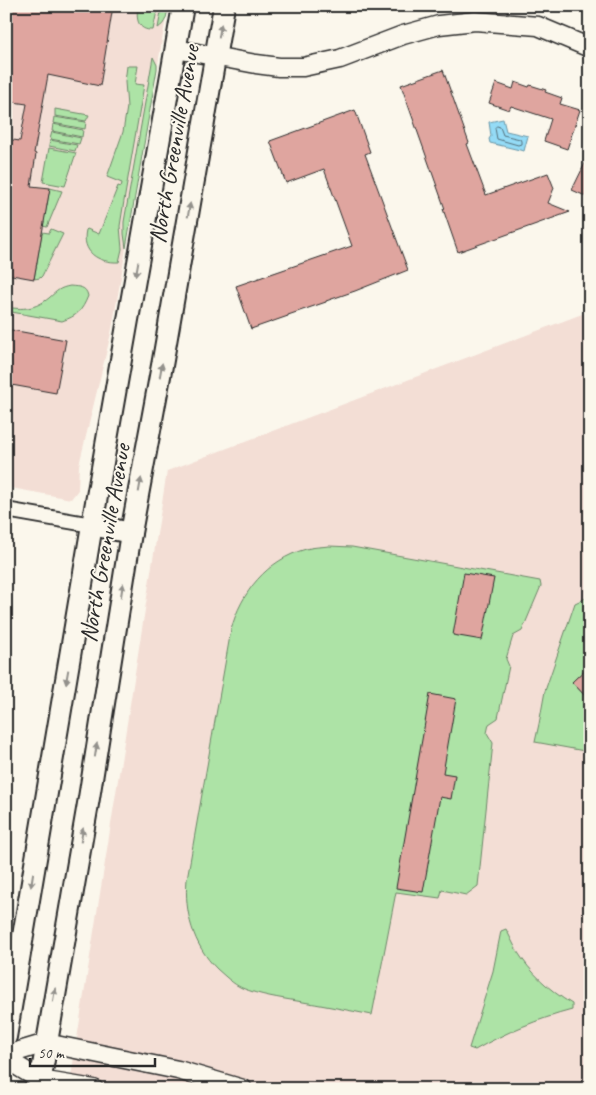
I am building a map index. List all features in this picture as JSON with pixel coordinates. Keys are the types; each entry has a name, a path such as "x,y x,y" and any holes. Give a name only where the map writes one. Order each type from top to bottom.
{"main road":[{"name":"North Greenville Avenue","path":"6,1037 92,525 184,6"},
{"name":"North Greenville Avenue","path":"40,1084 89,798 131,533 224,6"},
{"path":"92,525 131,533"}],"street":[{"path":"176,49 256,64 279,67 303,67 340,59 403,35 439,25 475,21 538,26 590,48"},
{"path":"6,510 92,525"},
{"path":"6,1057 46,1043 178,1070 243,1089"},
{"path":"6,1057 40,1084 94,1089"}],"shaded area":[{"path":"6,6 168,6 112,329 79,465 78,490 71,499 6,487"},
{"path":"590,311 590,1089 69,1089 167,471"}],"green space":[{"path":"138,6 158,6 153,30 144,28 139,23 137,15"},
{"path":"162,6 168,6 167,13 161,26 158,28"},
{"path":"153,57 157,69 126,248 124,222"},
{"path":"127,66 138,66 135,84 144,85 120,226 122,249 119,262 111,262 104,261 93,255 86,244 85,238 87,229 99,234 118,186 121,187 122,183 107,177 123,132 127,107 125,82"},
{"path":"55,109 89,115 86,121 55,116"},
{"path":"54,117 86,122 85,129 53,123"},
{"path":"53,124 83,130 82,137 52,131"},
{"path":"52,132 81,138 79,144 50,139"},
{"path":"50,140 77,145 75,151 49,146"},
{"path":"49,148 76,153 65,186 43,182"},
{"path":"50,188 62,191 47,227 43,226"},
{"path":"51,229 63,234 42,276 34,279 42,232 49,233"},
{"path":"70,286 86,290 88,296 84,306 75,315 62,321 6,311 6,307 23,308 34,306 44,302 61,289"},
{"path":"329,546 352,547 540,581 541,586 522,631 513,636 506,659 509,666 498,718 489,724 487,733 493,743 478,886 466,895 442,890 440,898 396,892 372,1015 269,996 239,986 229,980 209,960 196,939 187,904 187,879 235,616 249,591 268,569 292,554 309,548"},
{"path":"590,596 590,665 572,682 590,701 590,752 535,742 545,691 575,603"},
{"path":"506,929 517,951 534,974 548,987 572,1004 572,1010 522,1027 498,1037 475,1050 469,1048 493,971 501,931"}],"water":[{"path":"503,119 506,131 528,136 524,151 490,143 489,122"}],"building":[{"path":"6,6 113,6 100,86 48,75 34,153 36,154 31,186 50,188 34,279 6,274 6,139 20,141 27,104 6,101"},
{"path":"443,70 486,195 548,173 554,188 548,203 570,212 458,252 443,209 445,209 401,85"},
{"path":"515,82 546,90 545,92 562,98 560,104 580,110 567,149 544,141 551,119 511,106 509,110 489,103 496,83 513,89"},
{"path":"355,110 370,152 365,154 408,270 251,329 236,286 352,246 324,169 286,183 270,141"},
{"path":"590,153 590,198 572,190"},
{"path":"6,329 66,340 56,393 6,384"},
{"path":"464,573 494,578 482,640 453,635"},
{"path":"590,665 590,701 572,682"},
{"path":"430,694 456,699 443,773 455,775 451,799 440,797 423,892 396,888"}]}
